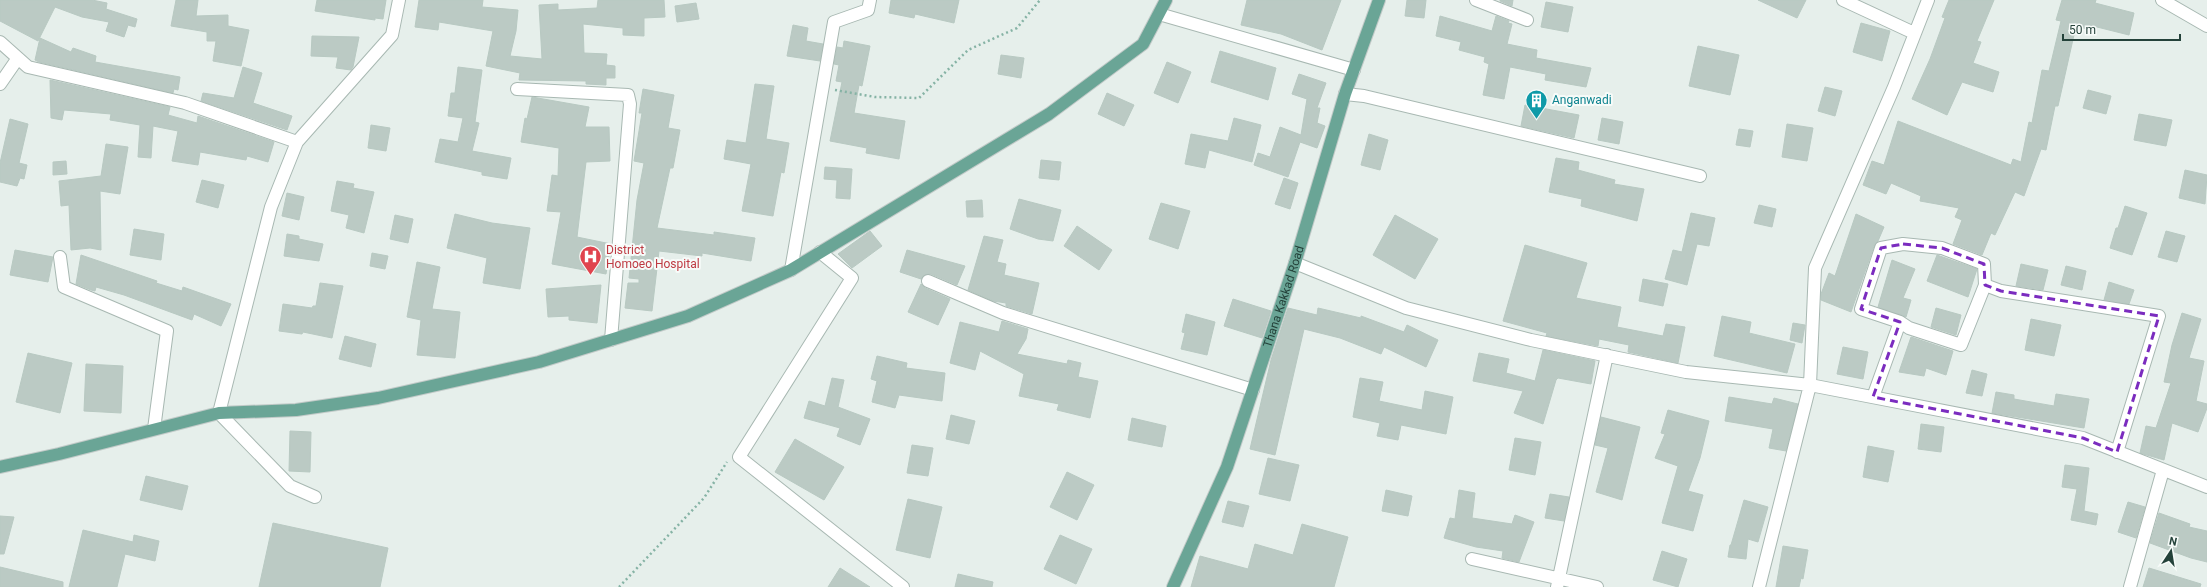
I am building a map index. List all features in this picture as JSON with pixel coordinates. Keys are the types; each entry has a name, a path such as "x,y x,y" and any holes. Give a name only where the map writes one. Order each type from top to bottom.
{"main road":[{"path":"0,466 59,454 218,413 296,410 378,398 539,362 688,316 791,270 1049,114 1143,44 1166,0"},
{"name":"Thana Kakkad Road","path":"1173,587 1227,468 1295,263 1345,94 1379,0"}],"street":[{"path":"315,497 290,486 218,413 271,207 296,142 392,35 399,0"},
{"path":"791,270 821,88 834,22 868,10 870,0"},
{"path":"1476,0 1527,20"},
{"path":"1843,0 1914,34"},
{"path":"1759,587 1810,385 1814,268 1890,94 1928,0"},
{"path":"2162,0 2207,26"},
{"path":"1159,14 1354,70"},
{"path":"0,42 28,66 184,103 296,142"},
{"path":"0,84 18,58"},
{"path":"517,88 628,95 630,104 611,340"},
{"path":"1345,94 1364,96 1700,176"},
{"path":"1903,244 1942,248 1984,264 1985,285 1961,345 1909,328 1900,322 1861,309 1882,248 1903,244"},
{"path":"820,252 852,278 739,457 903,587"},
{"path":"60,257 64,287 168,331 154,429"},
{"path":"1295,263 1406,308 1531,340 1686,372 1810,385 2083,438 2207,487"},
{"path":"928,281 1003,313 1253,390"},
{"path":"1985,285 2001,291 2159,316 2117,452"},
{"path":"1873,397 1900,322"},
{"path":"1558,582 1607,355"},
{"path":"2130,587 2163,470"},
{"path":"1472,559 1558,582 1597,587"}],"path":[{"path":"821,88 875,97 919,98 968,50 1016,28 1040,0"}],"highlighted area":[{"path":"1903,244 1942,248 1984,264 1985,285 2001,291 2159,316 2117,452 2083,438 1873,397 1900,322 1861,309 1881,248"}],"building":[{"path":"0,0 92,0 107,3 106,9 137,19 135,27 128,25 124,37 106,31 109,22 82,17 55,7 38,41 0,21"},
{"path":"176,0 198,0 196,16 228,15 228,26 249,30 241,66 213,61 216,41 207,41 207,32 171,26"},
{"path":"317,0 386,0 383,19 375,18 375,20 315,11"},
{"path":"419,0 483,0 482,7 518,10 516,31 510,56 542,59 539,5 558,4 558,10 597,8 598,0 664,0 665,17 644,18 644,36 623,35 623,28 583,24 584,53 607,54 606,65 615,66 615,78 606,78 606,85 586,84 586,81 519,80 520,73 486,66 493,31 439,22 438,30 415,27"},
{"path":"891,0 959,0 954,23 915,14 914,18 889,13"},
{"path":"1247,0 1341,0 1322,50 1281,34 1241,25"},
{"path":"1407,0 1426,0 1424,18 1405,16"},
{"path":"1513,0 1512,6 1500,1"},
{"path":"1758,0 1806,0 1797,18"},
{"path":"1949,0 1994,0 1977,41 1981,42 1973,63 1999,72 1993,92 1962,82 1947,115 1912,99 1930,59 1945,18 1942,17"},
{"path":"2062,0 2096,0 2095,3 2134,13 2129,35 2089,25 2087,29 2076,26 2058,106 2055,106 2046,150 2041,149 2024,196 2015,192 1995,235 1991,233 1982,255 1953,244 1962,220 1955,217 1959,208 1920,201 1921,196 1891,183 1886,194 1863,185 1872,161 1884,165 1898,121 2011,165 2013,159 2021,162 2029,122 2032,123 2042,70 2049,71 2061,21 2056,20"},
{"path":"1546,2 1573,7 1568,32 1541,27"},
{"path":"696,3 699,19 677,22 675,6"},
{"path":"1440,16 1492,31 1496,16 1509,21 1508,23 1512,24 1507,44 1537,50 1536,58 1591,68 1586,87 1545,80 1546,74 1510,67 1504,99 1483,95 1489,64 1484,62 1485,57 1459,50 1461,42 1436,36"},
{"path":"1861,23 1890,31 1882,61 1853,52"},
{"path":"793,25 808,28 806,41 823,44 820,61 787,56"},
{"path":"312,36 359,37 353,67 351,70 336,68 338,57 311,56"},
{"path":"40,38 71,52 73,48 96,56 95,62 180,77 178,90 174,89 173,93 39,62 35,60"},
{"path":"844,41 870,46 862,86 859,85 854,113 905,121 899,159 866,153 867,148 830,141 842,82 836,81 839,65 834,64 837,47 843,48"},
{"path":"1698,46 1739,55 1730,95 1689,86"},
{"path":"1220,51 1276,68 1268,100 1211,82"},
{"path":"1001,55 1024,58 1021,78 998,74"},
{"path":"1167,62 1191,72 1178,103 1154,93"},
{"path":"243,67 262,73 253,103 292,116 287,130 201,101 203,93 234,98"},
{"path":"458,67 482,70 475,122 479,123 472,151 511,158 507,179 482,175 482,172 435,162 440,139 458,142 463,118 448,116 451,93 455,93"},
{"path":"1299,74 1326,83 1317,108 1320,108 1317,123 1325,126 1317,148 1300,142 1288,177 1254,165 1258,153 1270,157 1280,127 1301,135 1307,99 1292,94"},
{"path":"50,80 170,107 168,115 197,123 198,116 274,142 268,162 247,156 246,160 200,152 198,165 172,161 178,131 153,126 151,158 138,157 140,125 110,120 111,114 64,110 62,120 51,118"},
{"path":"755,84 774,86 766,139 789,143 784,173 781,172 773,216 742,211 751,164 724,159 727,140 746,143"},
{"path":"1825,87 1842,91 1835,116 1818,111"},
{"path":"643,89 674,95 668,128 680,130 673,168 670,168 657,228 714,235 714,232 755,238 751,261 702,253 702,256 659,251 652,311 625,308 628,283 639,283 639,279 629,278 637,200 644,163 634,161 642,113 639,113"},
{"path":"2088,90 2111,96 2106,114 2083,108"},
{"path":"1107,93 1134,105 1124,126 1098,114"},
{"path":"532,97 589,107 585,127 609,127 610,161 586,162 577,237 611,244 606,274 552,264 561,212 547,211 552,175 558,176 559,148 521,142 525,118 527,119"},
{"path":"1525,105 1579,115 1574,138 1521,126"},
{"path":"2139,114 2172,120 2166,146 2134,140"},
{"path":"1234,118 1261,125 1252,162 1209,150 1205,168 1185,164 1191,134 1228,141"},
{"path":"1602,118 1623,122 1619,144 1598,140"},
{"path":"10,119 28,124 19,163 27,165 24,179 20,178 17,186 0,182 0,163"},
{"path":"1787,124 1813,128 1807,161 1782,157"},
{"path":"371,125 390,128 386,151 368,148"},
{"path":"1739,129 1753,131 1750,147 1736,145"},
{"path":"1369,134 1388,140 1380,170 1361,165"},
{"path":"106,144 128,147 120,194 100,191 101,250 90,248 71,250 69,205 61,206 59,181 101,176"},
{"path":"1556,158 1579,162 1578,170 1615,180 1614,184 1644,189 1637,221 1581,206 1582,199 1549,192"},
{"path":"1041,160 1061,162 1059,180 1039,178"},
{"path":"66,161 67,174 53,175 53,162"},
{"path":"825,167 852,169 850,199 836,198 837,180 824,179"},
{"path":"2185,170 2207,175 2205,204 2179,198"},
{"path":"1284,178 1298,183 1290,209 1275,204"},
{"path":"202,180 224,185 218,208 196,202"},
{"path":"337,181 354,184 353,188 374,192 364,233 346,228 349,215 331,211"},
{"path":"287,193 304,197 299,220 282,216"},
{"path":"1019,199 1061,210 1053,241 1038,239 1010,229"},
{"path":"982,200 983,217 967,217 966,201"},
{"path":"1161,203 1190,211 1178,249 1149,239"},
{"path":"1759,205 1776,209 1772,227 1754,223"},
{"path":"2125,206 2147,213 2132,255 2110,248"},
{"path":"1691,213 1715,218 1709,246 1697,244 1687,285 1665,279 1673,250 1682,252"},
{"path":"455,214 492,223 530,228 520,289 483,283 487,258 447,248"},
{"path":"1856,214 1884,227 1878,241 1874,246 1851,312 1821,300 1821,294 1829,273 1835,276"},
{"path":"395,215 413,219 408,243 390,239"},
{"path":"1395,215 1438,239 1415,279 1373,255"},
{"path":"1077,226 1112,250 1099,270 1064,246"},
{"path":"134,229 164,234 161,260 130,255"},
{"path":"870,231 882,246 852,268 838,254"},
{"path":"2166,231 2185,236 2177,262 2158,257"},
{"path":"287,234 299,236 299,239 323,244 319,261 284,256"},
{"path":"984,236 1003,240 997,262 1006,264 1004,275 1039,283 1032,314 1006,306 1006,303 993,301 968,290"},
{"path":"1525,245 1587,263 1576,298 1621,307 1617,327 1663,336 1666,324 1685,327 1678,363 1628,352 1629,345 1599,339 1598,346 1546,336 1547,333 1503,321"},
{"path":"15,250 53,257 48,282 10,275"},
{"path":"907,250 965,266 957,285 931,274 924,275 921,279 900,272"},
{"path":"372,253 388,256 385,269 370,266"},
{"path":"81,255 157,281 156,283 182,291 183,287 231,304 221,326 194,314 192,320 124,295 96,287 95,291 91,290 76,284"},
{"path":"1937,255 1977,269 1968,297 1927,281"},
{"path":"1892,260 1915,269 1903,298 1911,300 1906,317 1878,307"},
{"path":"417,262 440,267 432,309 460,312 455,358 417,355 421,320 407,317"},
{"path":"2021,264 2048,270 2043,290 2016,286"},
{"path":"2066,266 2086,271 2082,290 2061,285"},
{"path":"1643,279 1668,284 1663,306 1639,301"},
{"path":"2109,282 2134,290 2129,304 2104,300"},
{"path":"320,283 343,286 332,338 303,332 302,334 279,331 283,304 312,308 313,306 316,306"},
{"path":"921,284 925,288 950,299 938,325 908,312"},
{"path":"601,285 597,323 569,320 569,316 548,317 546,289"},
{"path":"1233,299 1271,311 1262,338 1224,326"},
{"path":"1288,308 1317,315 1318,308 1361,318 1361,316 1404,332 1407,325 1438,340 1426,367 1384,347 1381,354 1340,338 1304,329 1275,455 1250,449 1271,360"},
{"path":"1936,308 1961,315 1956,335 1931,327"},
{"path":"2182,313 2201,319 2189,358 2204,361 2196,401 2207,404 2207,408 2198,432 2172,423 2164,460 2140,453 2146,426 2156,428 2171,383 2164,382 2172,345"},
{"path":"1186,314 1215,322 1207,355 1181,349 1185,333 1182,332"},
{"path":"1722,316 1751,322 1749,333 1795,344 1787,373 1714,356"},
{"path":"2031,319 2061,325 2054,356 2025,350"},
{"path":"1002,321 1028,329 1026,339 1017,354 1067,364 1068,360 1081,363 1078,377 1098,381 1090,418 1057,410 1059,404 1019,396 1024,374 980,351 975,370 950,363 960,322 999,332"},
{"path":"1793,323 1805,325 1802,343 1790,340"},
{"path":"345,336 376,344 371,367 339,359"},
{"path":"1911,337 1953,351 1946,375 1926,368 1924,376 1899,372"},
{"path":"1843,347 1868,352 1863,379 1837,374"},
{"path":"1543,350 1595,361 1591,384 1558,378 1556,380 1543,424 1514,413 1523,391 1473,381 1479,353 1509,359 1506,373 1535,381"},
{"path":"28,353 72,363 60,413 16,402"},
{"path":"877,356 907,363 906,368 945,373 942,401 899,395 895,408 872,402 877,381 871,379"},
{"path":"86,364 123,366 121,413 84,411"},
{"path":"1972,370 1987,374 1982,396 1966,393"},
{"path":"832,378 844,380 838,407 870,419 860,445 837,436 840,428 804,418 809,401 825,406"},
{"path":"1360,378 1383,382 1379,401 1422,410 1425,391 1453,397 1446,434 1401,425 1398,440 1377,436 1380,423 1353,417"},
{"path":"1996,392 2014,395 2014,399 2054,406 2056,394 2089,399 2084,428 1992,413"},
{"path":"1729,397 1772,404 1774,398 1798,404 1786,451 1769,448 1773,429 1725,421"},
{"path":"1668,410 1709,421 1700,458 1688,491 1703,495 1693,531 1662,523 1678,466 1655,458 1665,434 1661,433"},
{"path":"951,415 975,421 969,444 946,439"},
{"path":"1601,417 1640,427 1622,500 1596,492 1608,448 1595,445"},
{"path":"1132,418 1166,426 1162,447 1128,440"},
{"path":"1921,424 1944,427 1941,452 1918,449"},
{"path":"290,431 311,432 310,472 289,471"},
{"path":"1515,438 1541,442 1535,475 1509,470"},
{"path":"795,439 844,467 824,500 775,472"},
{"path":"912,445 933,448 928,476 907,473"},
{"path":"1868,446 1894,451 1888,482 1863,477"},
{"path":"1268,458 1299,465 1290,501 1259,494"},
{"path":"2065,465 2089,468 2084,511 2098,514 2096,525 2071,520 2077,489 2062,487"},
{"path":"1067,472 1094,485 1077,520 1050,507"},
{"path":"146,476 188,486 182,510 140,500"},
{"path":"1386,490 1412,496 1408,516 1382,511"},
{"path":"1459,490 1475,493 1472,518 1512,524 1515,515 1534,522 1519,562 1502,558 1503,551 1476,547 1444,538 1450,518 1455,519"},
{"path":"1550,494 1569,497 1564,521 1545,518"},
{"path":"908,499 942,507 930,558 896,550"},
{"path":"1744,500 1768,507 1758,542 1748,539 1746,559 1728,557 1730,545"},
{"path":"1228,501 1249,506 1243,527 1222,522"},
{"path":"2128,502 2145,507 2136,538 2118,532"},
{"path":"2159,513 2190,524 2189,527 2207,531 2207,562 2191,558 2150,543"},
{"path":"0,516 14,517 4,554 0,554"},
{"path":"273,523 388,548 380,587 259,587"},
{"path":"1302,524 1348,537 1334,587 1191,587 1200,556 1248,569 1255,544 1293,555"},
{"path":"83,530 133,542 134,535 159,541 155,561 125,554 117,587 69,587"},
{"path":"1060,535 1092,549 1076,584 1044,569"},
{"path":"1783,546 1808,550 1803,579 1801,578 1799,587 1776,587"},
{"path":"1662,551 1687,559 1678,587 1653,580"},
{"path":"0,567 63,582 63,587 0,587"},
{"path":"840,568 870,587 828,587"},
{"path":"2149,568 2201,584 2200,587 2143,587"},
{"path":"958,574 993,582 992,587 955,587"}],"place":[{"name":"Anganwadi","path":"1536,120"},
{"name":"District Homoeo Hospital","path":"590,276"}]}
